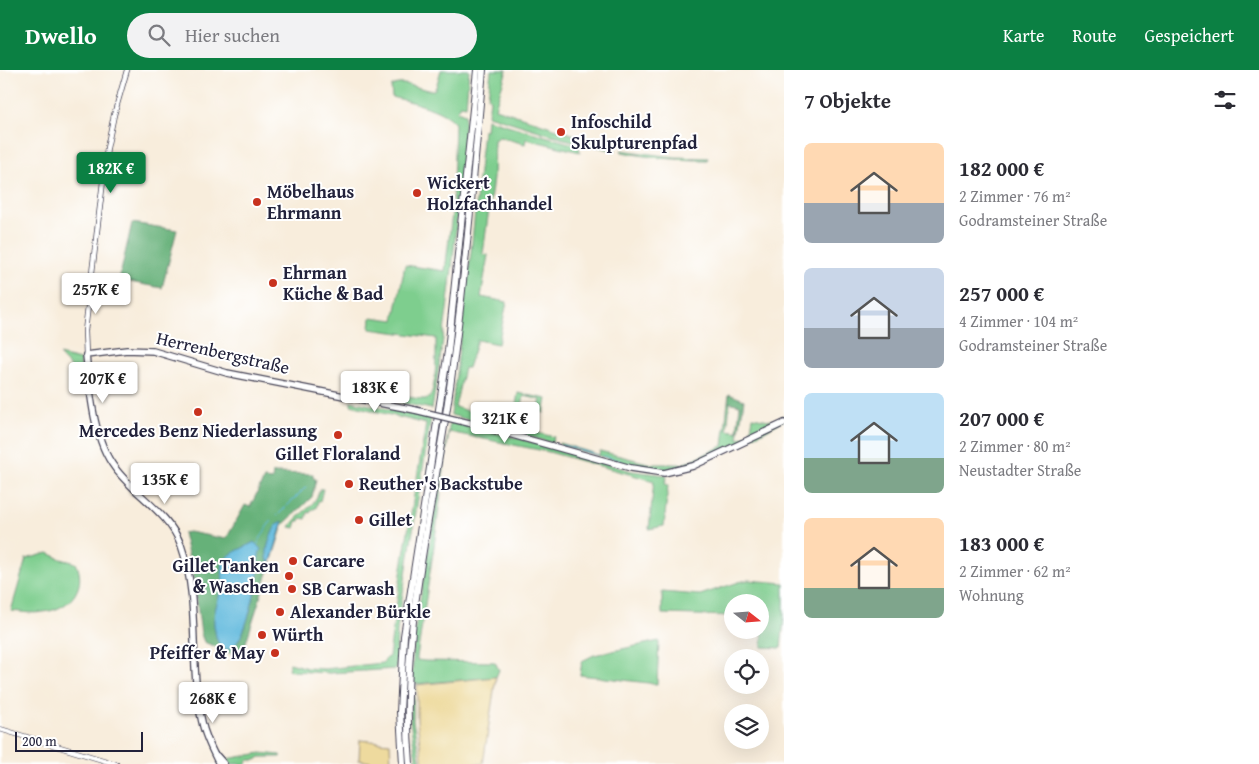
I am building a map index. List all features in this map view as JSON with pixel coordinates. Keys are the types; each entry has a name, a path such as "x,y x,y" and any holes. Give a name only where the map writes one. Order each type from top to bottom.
{"highway":[{"path":"403,764 400,712 404,636 448,351 477,70"},
{"path":"410,764 407,689 410,635 455,351 484,70"}],"main road":[{"name":"Herrenbergstraße","path":"86,355 127,350 150,351 226,373 415,410 469,423 637,470 664,473 693,466 784,423"},
{"path":"86,355 96,420 108,458 125,480 167,521 180,543 190,582 200,710 205,733 219,764"},
{"path":"214,753 224,764"}],"street":[{"path":"86,355 84,342 107,148 127,70"},
{"path":"0,729 116,764"}],"green space":[{"path":"441,70 469,70 466,106 461,105 457,111 465,114 460,188 453,262 432,409 347,392 348,387 428,399 433,388 436,338 370,329 371,317 394,320 405,265 445,271 452,214 455,124 447,116 434,110 392,97 391,87 406,84 434,90"},
{"path":"491,70 507,70 495,108 616,149 615,151 560,138 488,115"},
{"path":"487,119 579,146 580,152 526,139 525,144 499,137 494,140 493,178 483,254 488,255 481,297 507,302 498,344 477,340 468,368 464,368 455,407 554,437 552,443 451,415 471,252 483,130 486,130"},
{"path":"621,150 672,157 708,158 707,160 685,160 633,154 622,152"},
{"path":"132,223 177,230 162,288 119,280"},
{"path":"59,355 80,360 83,379 82,379"},
{"path":"518,393 547,399 544,413 516,405","holes":["524,396 541,400 538,409 522,406"]},
{"path":"729,394 744,400 739,432 737,431 740,405 728,402"},
{"path":"351,401 431,418 397,630 396,669 330,673 292,671 288,669 290,663 307,668 325,669 382,663 389,656 426,424 351,405"},
{"path":"728,402 730,403 727,430 739,432 738,439 750,434 753,417 774,421 784,415 784,420 763,432 689,465 667,470 647,469 559,445 559,443 599,455 600,451 652,464 682,464 723,446"},
{"path":"450,422 521,439 632,471 666,475 665,484 668,485 664,526 649,529 654,481 549,452 449,432 417,660 495,662 499,670 496,677 414,684 413,721 421,764 417,764 410,721 414,636"},
{"path":"273,473 313,474 313,478 316,479 312,497 283,525 243,652 237,656 204,642 201,634 194,580 183,533 189,532 226,539 245,505 250,507 264,479 272,480"},
{"path":"320,489 323,489 316,508 311,510 310,513 308,512 306,519 301,518 300,521 297,521 295,528 290,527 311,506 318,496"},
{"path":"48,553 76,563 80,581 74,596 61,607 52,610 35,613 11,611 26,559"},
{"path":"748,580 784,583 784,618 781,648 762,647 762,639 769,639 769,594 724,594 724,616 662,614 662,592 700,595"},
{"path":"659,641 657,684 580,675 582,661 594,655"},
{"path":"261,753 280,755 281,757 260,757 256,760 248,760 247,764 231,764 227,759"}],"sand":[{"path":"496,677 483,764 423,764 417,721 417,685"},
{"path":"360,740 390,743 391,764 359,760"}],"water":[{"path":"283,521 270,565 267,555 268,544 277,524"},
{"path":"254,542 261,549 255,593 251,607 237,643 230,649 223,648 217,640 214,620 222,586 223,563 229,555"}],"waterway":[{"path":"562,445 598,455"},
{"path":"602,456 621,461"},
{"path":"257,545 268,525 306,487"}],"place":[{"name":"Infoschild Skulpturenpfad","path":"561,132"},
{"name":"Wickert Holzfachhandel","path":"417,193"},
{"name":"Möbelhaus Ehrmann","path":"257,202"},
{"name":"Ehrman Küche & Bad","path":"273,283"},
{"name":"Mercedes Benz Niederlassung","path":"198,412"},
{"name":"Gillet Floraland","path":"338,435"},
{"name":"Reuther's Backstube","path":"349,484"},
{"name":"Gillet","path":"359,520"},
{"name":"Carcare","path":"293,561"},
{"name":"Gillet Tanken & Waschen","path":"289,576"},
{"name":"SB Carwash","path":"292,589"},
{"name":"Alexander Bürkle","path":"280,612"},
{"name":"Würth","path":"262,635"},
{"name":"Pfeiffer & May","path":"275,653"}]}
